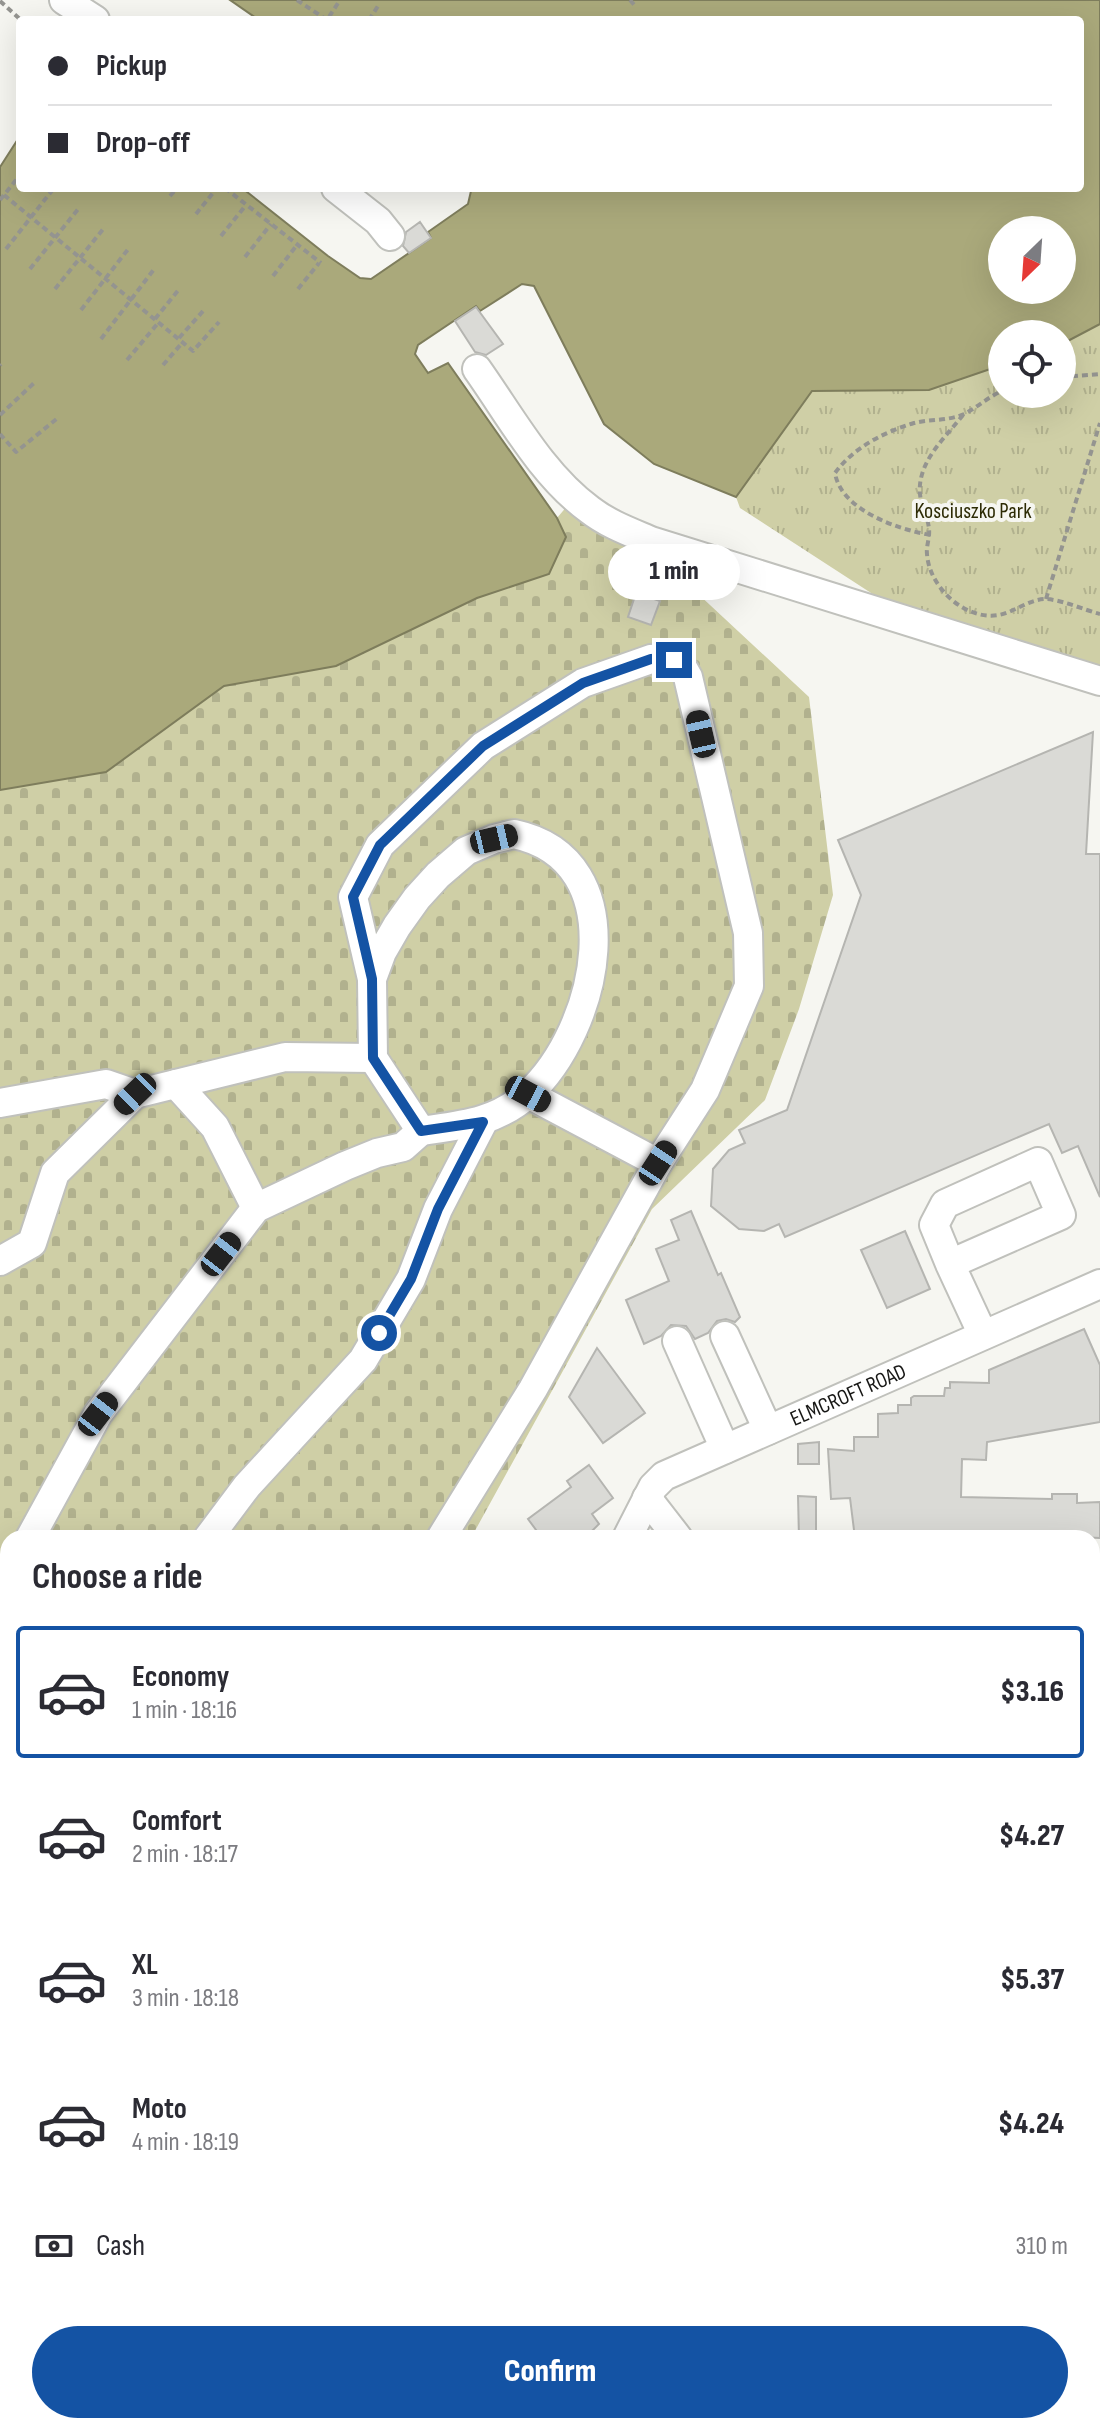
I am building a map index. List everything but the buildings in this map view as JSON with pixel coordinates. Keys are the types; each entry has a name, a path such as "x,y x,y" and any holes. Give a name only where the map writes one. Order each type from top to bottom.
{"street":[{"path":"64,0 89,16"},
{"path":"341,192 378,221 390,236"},
{"path":"477,369 550,472 591,511 618,527 651,541 1100,681"},
{"path":"421,1131 373,1058 372,979 353,897 380,845 483,746 583,683 651,659 674,660 683,666 688,677 748,933 749,986 705,1090 658,1163 533,1389 446,1530"},
{"path":"34,1530 98,1414 256,1208 345,1166 403,1147 421,1131 483,1122 528,1094 554,1063 575,1029 586,1001 594,937 582,885 571,866 555,850 535,838 514,834 466,851 417,898 382,952 372,979"},
{"path":"0,1261 32,1243 55,1173 135,1094 285,1057 373,1058"},
{"path":"0,1103 106,1084 135,1094"},
{"path":"176,1084 215,1127 256,1208"},
{"path":"528,1094 658,1163"},
{"path":"214,1530 247,1486 363,1360 411,1279 438,1209 483,1122"},
{"path":"950,1264 983,1335"},
{"name":"ELMCROFT ROAD","path":"631,1530 647,1498 664,1476 1100,1284"},
{"path":"725,1336 768,1430"},
{"path":"677,1341 725,1449"},
{"path":"647,1498 672,1530"}],"path":[{"path":"297,0 321,16"},
{"path":"630,0 636,7"},
{"path":"0,1 17,16"},
{"path":"372,16 378,6"},
{"path":"0,200 16,180"},
{"path":"6,249 51,192"},
{"path":"170,196 174,192"},
{"path":"196,214 214,192"},
{"path":"230,192 320,263 298,289"},
{"path":"4,195 193,351 219,322"},
{"path":"221,236 246,205"},
{"path":"30,269 79,208"},
{"path":"245,257 271,224"},
{"path":"55,289 104,228"},
{"path":"273,276 297,245"},
{"path":"81,310 129,248"},
{"path":"101,339 155,268"},
{"path":"127,360 180,288"},
{"path":"163,365 204,310"},
{"path":"1076,376 1100,374"},
{"path":"0,415 34,383"},
{"path":"988,397 963,415 925,464 920,479 920,497 930,535 926,552 936,586 951,600 977,613 999,615 1046,599 1100,614"},
{"path":"930,535 906,531 848,501 837,485 835,473 859,447 914,423 963,415"},
{"path":"0,434 16,452 59,417"},
{"path":"1046,599 1100,423"}],"green space":[{"name":"Kosciuszko Park","path":"1100,324 1100,679 905,615 740,508 736,497 812,391 929,390 988,370 988,408 1076,408 1076,337"},
{"path":"568,505 638,538 809,697 833,895 799,1009 765,1100 652,1209 475,1530 0,1530 0,790 106,772 224,686 336,666 477,598 548,574 566,537 557,518"}],"shaded area":[{"path":"230,0 1100,0 1100,324 1076,337 1076,320 988,320 988,370 929,390 812,391 736,497 654,464 604,424 534,286 522,284 480,311 476,306 418,345 415,354 428,373 448,363 557,518 566,537 549,574 477,598 336,666 224,686 106,772 0,790 0,167 16,142 16,192 247,192 360,278 371,279 431,238 428,232 468,204 471,192 1084,192 1084,16 253,16"}],"route":[{"path":"379,1333 411,1279 438,1209 483,1122 421,1131 385,1079 373,1058 372,979 353,897 380,845 483,746 583,683 651,659 674,660"}]}
